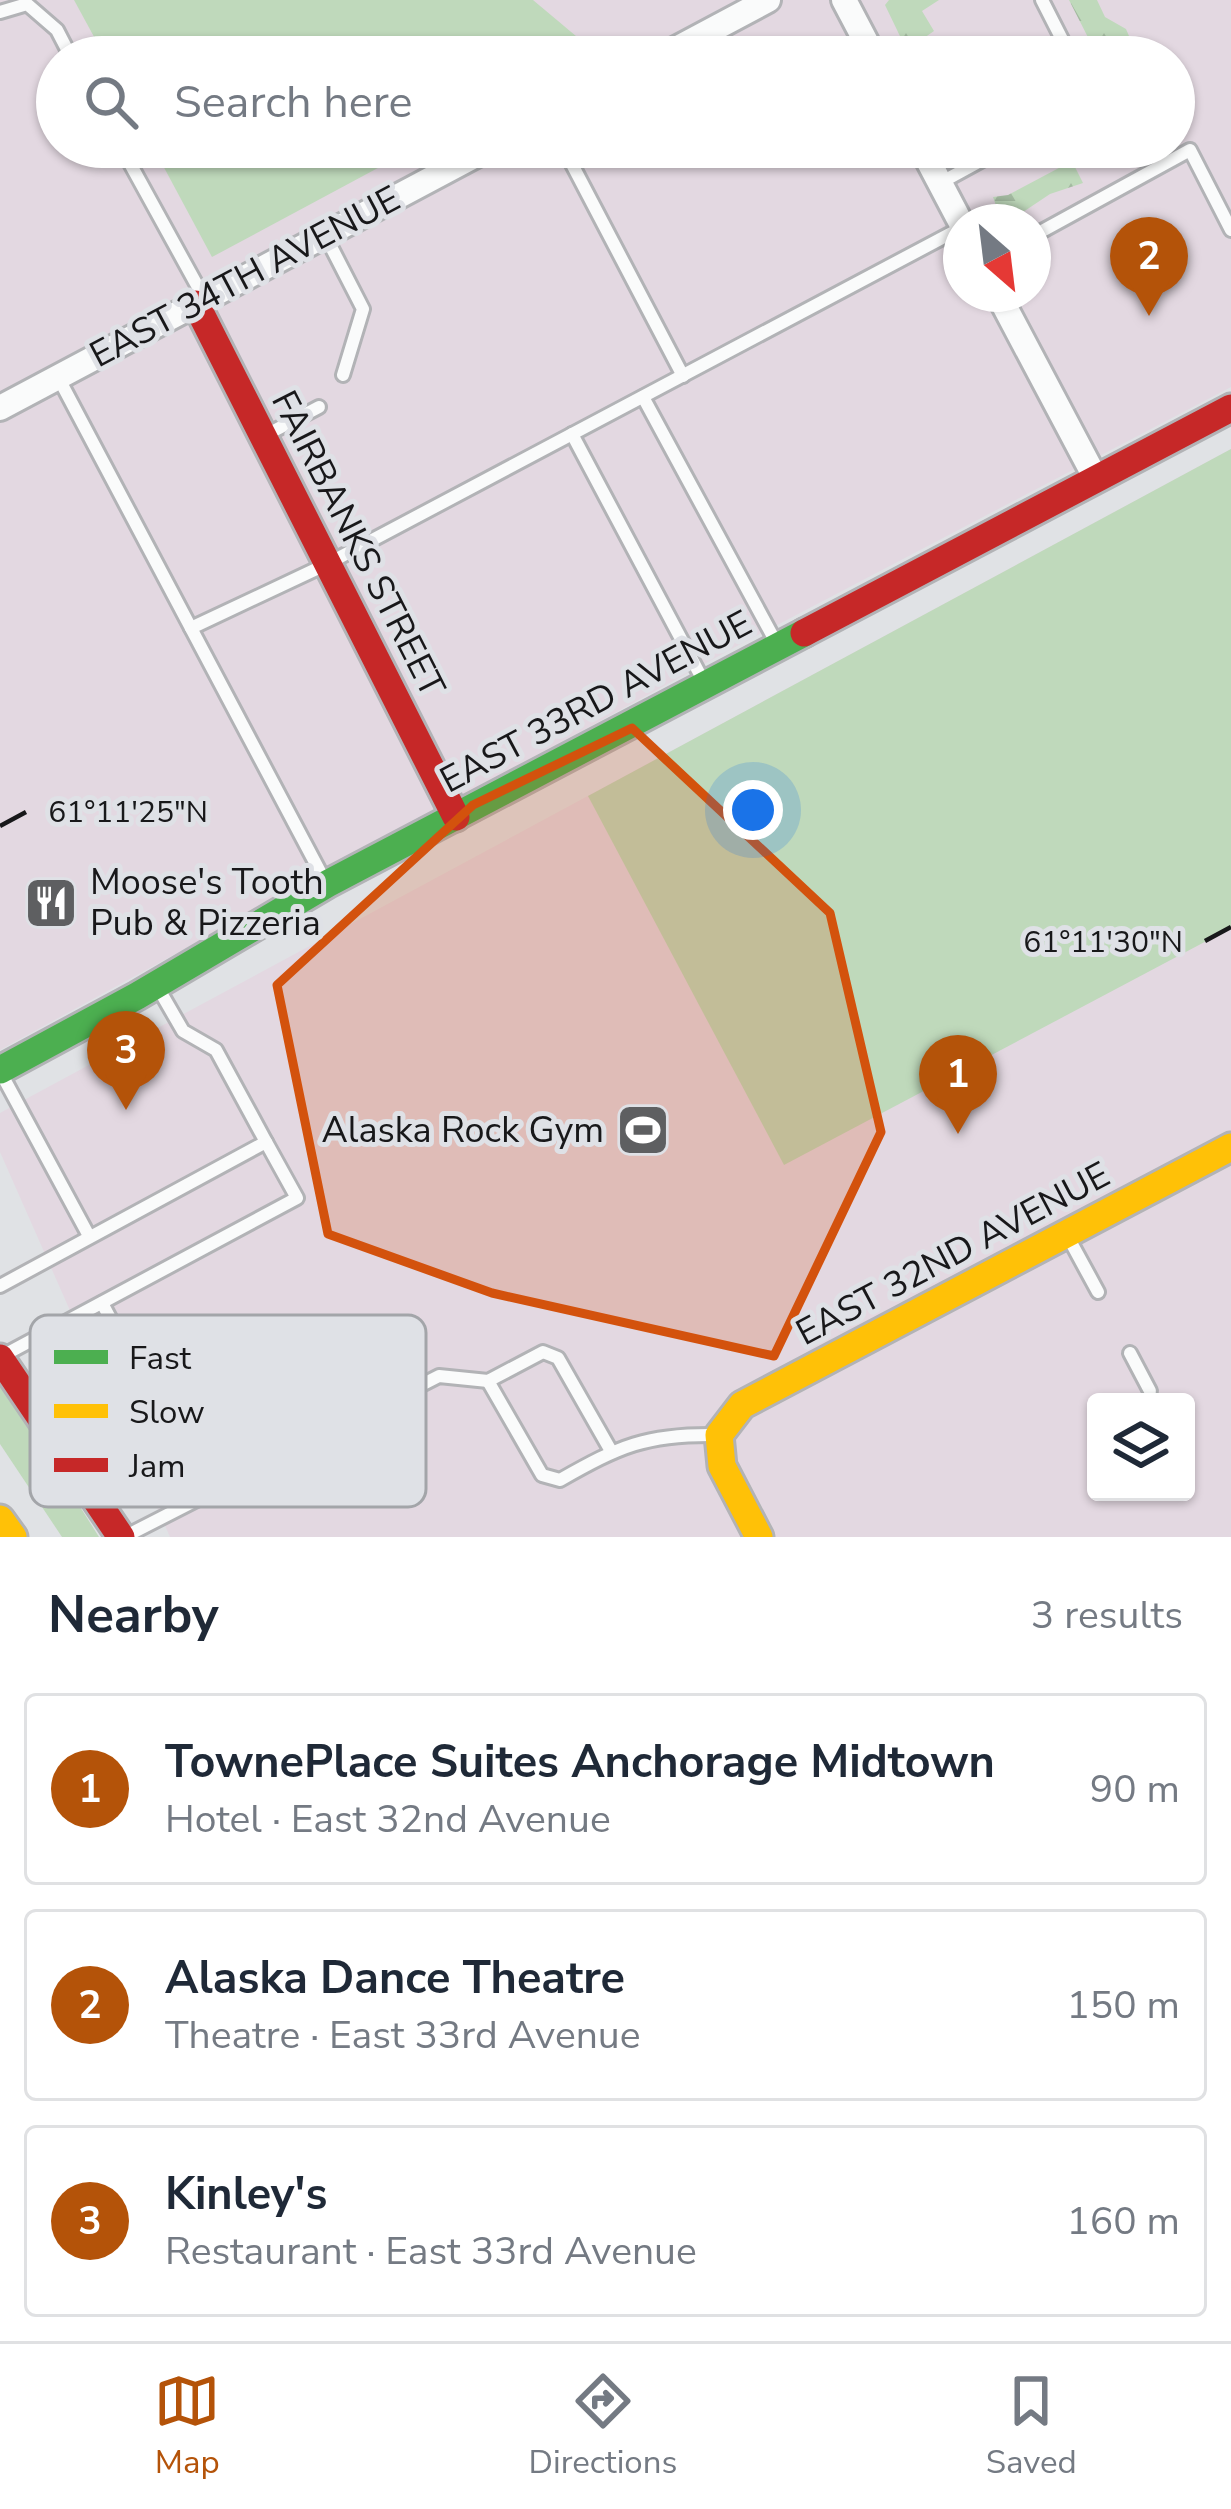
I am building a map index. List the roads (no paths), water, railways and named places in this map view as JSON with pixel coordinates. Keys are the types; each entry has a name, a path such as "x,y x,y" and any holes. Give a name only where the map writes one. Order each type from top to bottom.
{"main road":[{"name":"FAIRBANKS STREET","path":"200,301 456,817"},
{"name":"EAST 33RD AVENUE","path":"0,1071 327,884 1231,408"},
{"name":"EAST 32ND AVENUE","path":"719,1435 742,1405 1231,1148"},
{"path":"0,1358 30,1402"},
{"path":"719,1435 722,1466 759,1537"},
{"path":"102,1507 123,1537"},
{"path":"0,1519 14,1537"}],"street":[{"path":"700,36 768,0"},
{"path":"844,0 863,36"},
{"name":"EAST 34TH AVENUE","path":"0,408 451,168"},
{"path":"932,168 950,204"},
{"path":"1008,312 1096,479"}],"lane":[{"path":"1042,0 1060,36"},
{"path":"0,12 26,4 60,36"},
{"path":"1195,160 1231,230"},
{"path":"132,168 200,301"},
{"path":"574,168 683,376"},
{"path":"940,183 968,168"},
{"path":"1051,226 1157,168"},
{"path":"325,235 363,309 343,375"},
{"path":"191,628 328,564 943,236"},
{"path":"58,377 327,884"},
{"path":"643,397 778,647"},
{"path":"263,436 319,407"},
{"path":"572,434 705,685"},
{"path":"80,1315 297,1198 216,1050 183,1030 156,985"},
{"path":"0,1071 89,1236"},
{"path":"0,1286 266,1142"},
{"path":"1066,1235 1098,1292"},
{"path":"102,1303 108,1315"},
{"path":"0,1358 30,1342"},
{"path":"426,1383 440,1376 488,1381 543,1352 558,1358 611,1451"},
{"path":"1130,1353 1150,1391"},
{"path":"488,1381 542,1475 560,1480 611,1451 667,1435 719,1435"},
{"path":"123,1537 182,1507"}],"place":[{"name":"Alaska Dance Theatre","path":"1149,316"},
{"name":"Moose's Tooth Pub & Pizzeria","path":"51,903"},
{"name":"Kinley's","path":"126,1110"},
{"name":"Alaska Rock Gym","path":"643,1130"},
{"name":"TownePlace Suites Anchorage Midtown","path":"958,1134"}]}
